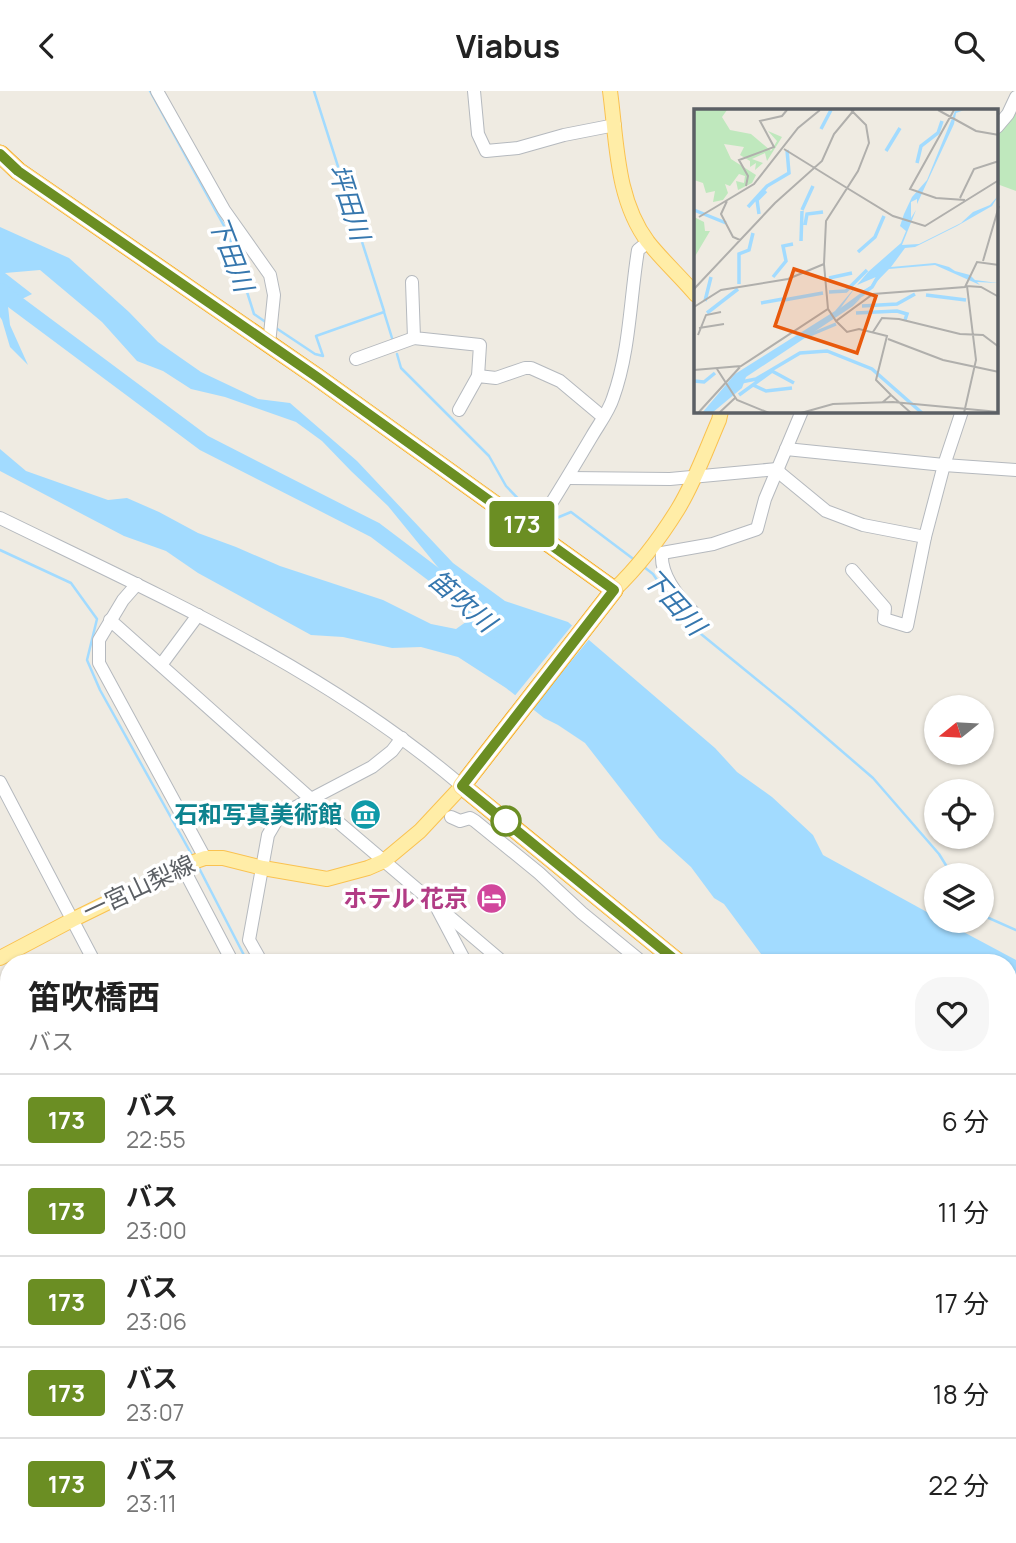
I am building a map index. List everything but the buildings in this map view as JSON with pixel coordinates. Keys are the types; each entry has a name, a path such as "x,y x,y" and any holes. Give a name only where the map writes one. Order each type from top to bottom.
{"highway":[{"path":"0,154 18,171 539,523 610,595 467,779 580,881 668,954"}],"main road":[{"path":"610,91 622,186 628,207 648,242 694,293"},
{"path":"610,595 628,577 678,509 720,413"},
{"name":"一宮山梨線","path":"8,954 193,862 223,858 327,879 351,874 384,861 420,831 467,779"}],"street":[{"path":"157,91 224,210 270,275 274,295 270,339"},
{"path":"474,91 478,134 486,151 518,148 615,125"},
{"path":"998,126 1008,114 1016,97"},
{"path":"539,523 612,401 622,369 628,335 638,250 648,242"},
{"path":"412,282 414,338"},
{"path":"356,359 414,338 480,345 478,376 459,410"},
{"path":"478,376 496,378 531,368 560,381 603,417"},
{"path":"694,613 680,599 668,579 663,567 662,553 713,544 757,529 765,499 801,413"},
{"path":"852,570 885,608 884,619 907,626 925,537 961,413"},
{"path":"786,449 1016,470"},
{"path":"568,478 670,478 777,469"},
{"path":"777,469 826,511 863,526 925,537"},
{"path":"0,518 137,584 274,655 467,779"},
{"path":"137,584 123,600 99,640 99,663 237,949"},
{"path":"161,665 198,615"},
{"path":"110,620 311,799 493,954"},
{"path":"237,949 262,868 268,835 278,818 372,767 392,751 402,738"},
{"path":"0,782 90,954"},
{"path":"451,817 460,821 470,818 475,821 632,954"},
{"path":"539,873 572,885 580,881"},
{"path":"435,904 461,954"}],"green space":[{"path":"1016,101 1016,191 998,184 998,129"}],"water":[{"path":"0,227 69,258 158,342 201,372 258,399 290,403 357,461 453,563 505,601 568,622 715,748 737,772 772,797 813,835 823,855 924,910 924,933 965,933 1005,954 761,954 724,904 714,898 691,867 659,838 585,743 544,718 506,688 458,657 421,647 392,648 343,637 311,635 198,573 166,551 124,536 0,471 0,449 26,471 108,500 127,498 198,533 280,566 383,600 431,624 456,629 470,619 494,614 441,571 388,506 322,441 296,422 225,397 191,389 163,371 137,361 102,322 40,270 5,273 32,294 8,306 10,325 28,365 10,347 2,320"}],"pier":[{"path":"574,623 591,637 530,711 513,698"}],"waterway":[{"name":"下田川","path":"150,91 229,235 254,314 267,323"},
{"name":"坪田川","path":"314,91 384,311"},
{"name":"笛吹川","path":"0,291 204,443 375,530 457,592 496,630"},
{"name":"下田川","path":"276,328 315,354 323,356 316,336 384,312 392,338"},
{"name":"下田川","path":"397,354 401,368 489,456 506,486 537,515"},
{"name":"下田川","path":"546,521 571,512 636,561"},
{"path":"0,550 71,583 97,619 87,660 100,690 193,857"},
{"name":"下田川","path":"644,567 653,574 685,621 873,778 945,863"},
{"path":"198,866 243,954"},
{"name":"下田川","path":"994,920 1016,930"}],"bus line":[{"name":"173","path":"0,154 18,171 317,377 614,590 462,786 668,954"}],"place":[{"name":"石和写真美術館","path":"365,815"},
{"name":"ホテル 花京","path":"491,899"}]}
